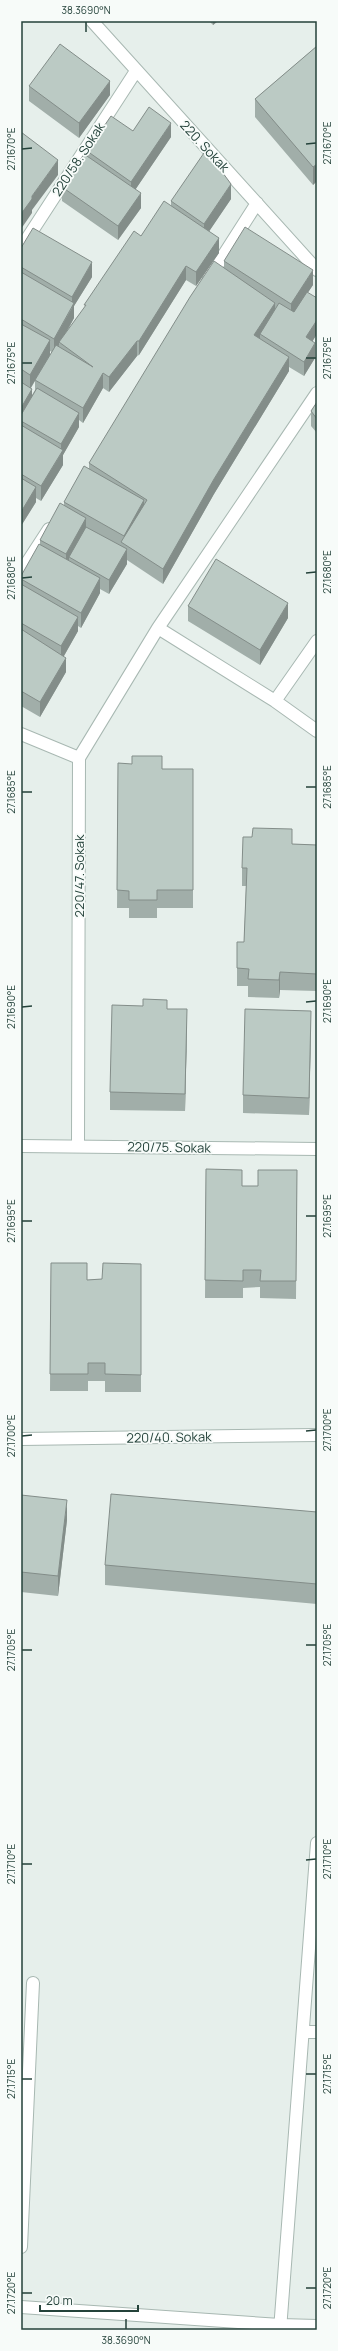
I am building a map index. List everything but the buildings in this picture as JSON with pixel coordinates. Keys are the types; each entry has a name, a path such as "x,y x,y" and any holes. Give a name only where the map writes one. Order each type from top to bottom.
{"street":[{"name":"220. Sokak","path":"92,21 317,270"},
{"name":"220/58. Sokak","path":"21,248 136,71"},
{"path":"201,290 257,203"},
{"path":"21,734 79,758 158,628 317,393"},
{"path":"21,572 55,518"},
{"path":"158,628 275,701 317,730"},
{"path":"275,701 317,641"},
{"name":"220/47. Sokak","path":"78,1146 79,758"},
{"name":"220/75. Sokak","path":"21,1146 317,1149"},
{"name":"220/40. Sokak","path":"21,1440 317,1435"},
{"path":"280,2328 304,2032 317,1843"},
{"path":"21,2247 33,1983"},
{"path":"304,2032 317,2032"},
{"path":"21,2307 280,2328 317,2326"}]}
